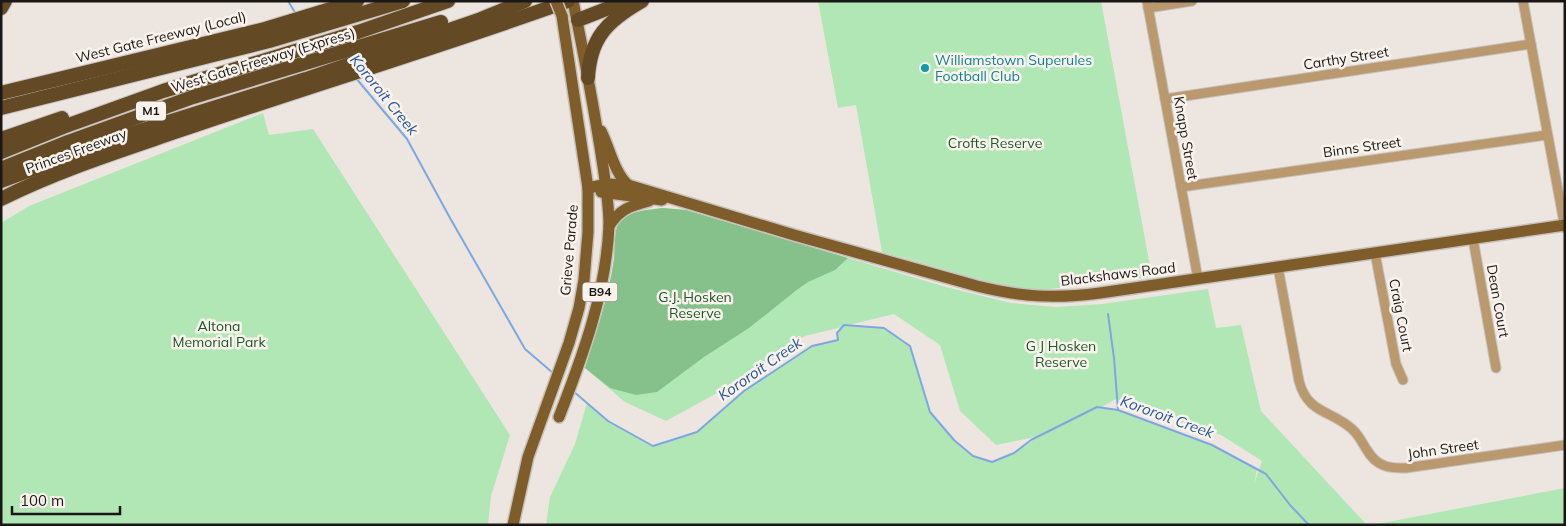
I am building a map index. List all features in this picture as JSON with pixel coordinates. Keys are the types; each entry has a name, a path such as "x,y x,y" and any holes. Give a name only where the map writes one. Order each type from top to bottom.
{"highway":[{"path":"1,8 5,1"},
{"name":"West Gate Freeway (Local)","path":"1,93 267,35 335,7 357,1"},
{"path":"1,108 267,35 345,19 404,1"},
{"name":"West Gate Freeway (Express)","path":"1,152 63,127 163,91 358,32 448,1"},
{"name":"West Gate Freeway (Express)","path":"1,169 134,117 193,97 308,76 377,54 508,1"},
{"path":"377,54 481,19 525,1"},
{"path":"574,8 587,18 627,1"},
{"path":"588,78 590,57 595,43 601,34 610,24 642,1"},
{"name":"M1","path":"249,106 308,76 377,54 574,8"},
{"path":"1,181 127,135 308,76"},
{"path":"1,139 108,104 163,91"},
{"path":"28,170 249,106"},
{"name":"Princes Freeway","path":"1,199 37,181 73,167 249,106"}],"main road":[{"name":"Grieve Parade","path":"513,525 528,457 569,343 579,308 584,280 588,232 588,188 562,16 556,1"},
{"path":"562,1 562,16 567,19 574,8"},
{"name":"B94","path":"559,416 595,316 603,282 608,226 608,189 574,8"},
{"path":"597,123 607,142 617,169 628,185"},
{"name":"Blackshaws Road","path":"608,189 628,185 889,262 977,286 1032,297 1078,296 1565,226"},
{"path":"588,188 608,189"},
{"name":"Blackshaws Road","path":"608,189 653,199 684,202"},
{"path":"608,226 623,210 653,199"}],"street":[{"path":"1148,4 1192,1"},
{"path":"1523,1 1565,226"},
{"name":"Knapp Street","path":"1148,4 1198,279"},
{"name":"Carthy Street","path":"1165,99 1531,44"},
{"name":"Binns Street","path":"1181,187 1548,135"},
{"name":"Dean Court","path":"1473,239 1496,368"},
{"name":"Craig Court","path":"1375,253 1396,364 1403,380"},
{"name":"John Street","path":"1278,267 1298,381 1304,397 1315,408 1336,418 1355,432 1378,463 1394,468 1406,468 1565,444"}],"green space":[{"name":"Crofts Reserve","path":"818,1 1101,1 1152,277 1024,292 882,252 856,105 838,108"},
{"name":"Altona Memorial Park","path":"263,113 269,135 313,129 510,435 491,496 488,525 1,525 1,223 29,206"},
{"path":"663,208 686,210 946,287 1011,303 1056,307 1102,304 1208,289 1216,328 1241,325 1261,411 1367,525 546,525 550,497 575,444 587,403 608,421 653,446 697,432 744,391 812,346 838,340 837,333 842,327 805,336 739,381 666,421 625,402 585,368 609,287 618,225 627,216 632,214","holes":["894,314 940,345 960,411 996,445 1040,436 1014,453 992,462 973,456 954,440 930,412 910,346 884,328 849,325","1116,399 1221,435 1262,461 1254,484 1257,469 1212,445 1118,410 1100,408"]},
{"name":"G.J. Hosken Reserve","path":"663,208 686,210 848,258 835,270 808,282 798,289 749,328 704,357 657,392 636,395 610,388 585,368 609,287 617,228 627,216 645,210"},
{"path":"1565,488 1565,525 1372,525"}],"waterway":[{"name":"Kororoit Creek","path":"288,1 296,14"},
{"name":"Kororoit Creek","path":"355,77 407,139 525,349 553,373"},
{"path":"1108,314 1118,410"},
{"name":"Kororoit Creek","path":"573,391 608,421 653,446 697,432 744,391 812,346 838,340 837,333 844,325 884,328 910,346 930,412 954,440 973,456 992,462 1014,453 1031,440 1097,407 1118,410 1212,445 1266,474 1290,505 1309,525"}],"place":[{"name":"Williamstown Superules Football Club","path":"925,68"}],"park label":[{"name":"G J Hosken Reserve","path":"1061,354"}]}
